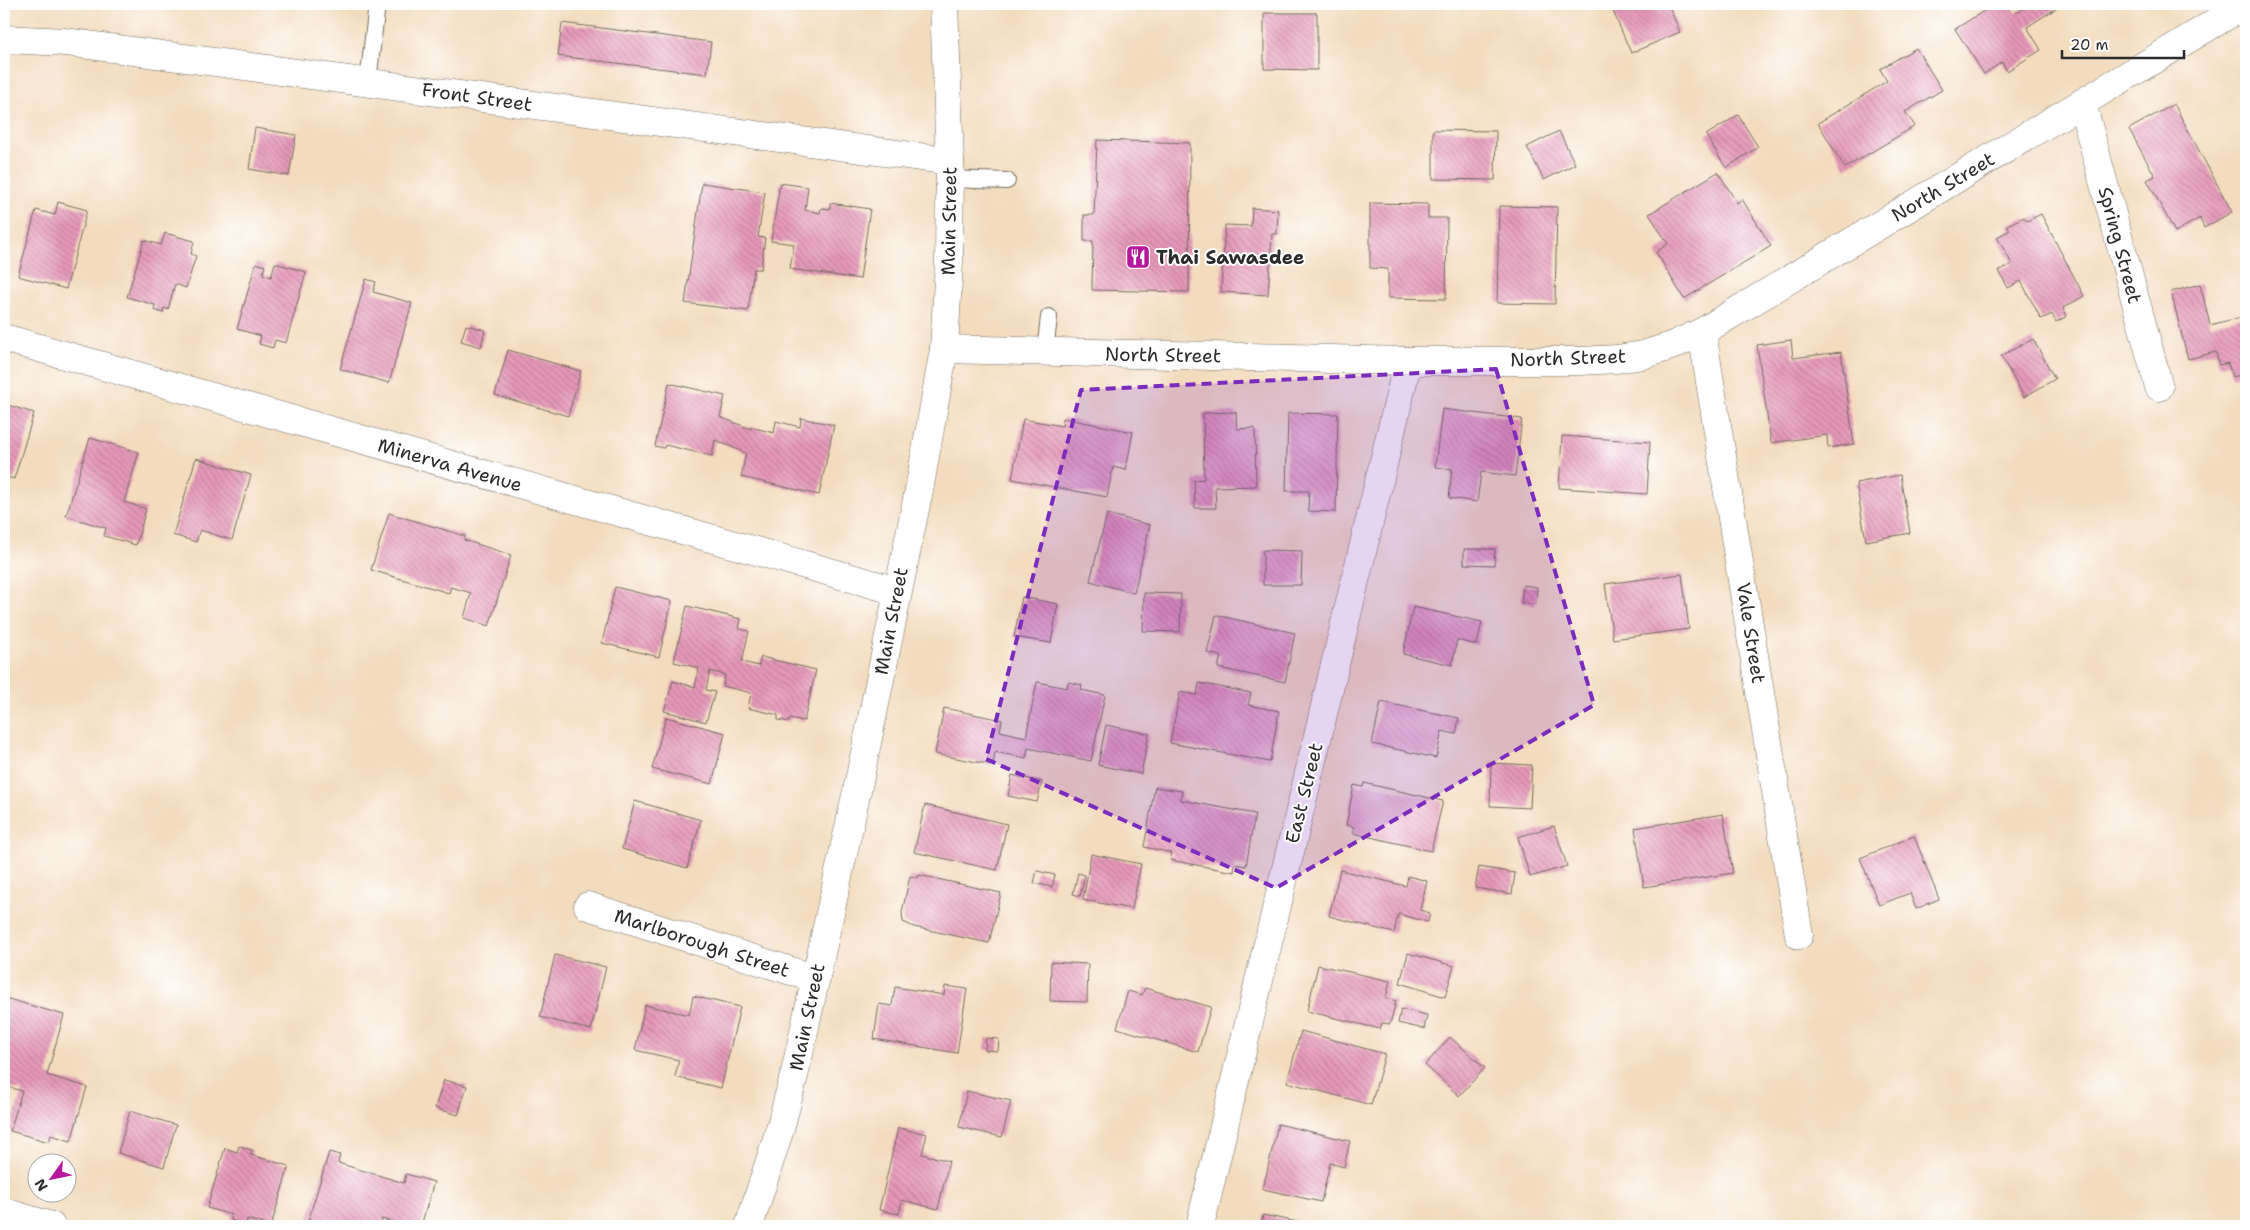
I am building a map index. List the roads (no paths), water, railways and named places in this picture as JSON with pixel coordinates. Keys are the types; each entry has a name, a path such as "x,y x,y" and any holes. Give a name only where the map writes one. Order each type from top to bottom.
{"street":[{"name":"Main Street","path":"749,1226 780,1129 816,979 920,485 944,349 949,262 950,170 944,4"},
{"name":"North Street","path":"944,349 1408,361 1580,361 1617,359 1643,354 1671,346 1702,332 2246,4"},
{"name":"Front Street","path":"4,40 66,42 368,82 950,170"},
{"name":"Spring Street","path":"2082,103 2159,387"},
{"name":"Vale Street","path":"1702,332 1799,935"},
{"name":"Minerva Avenue","path":"4,338 897,591"},
{"name":"East Street","path":"1200,1226 1408,361"},
{"name":"Marlborough Street","path":"588,906 816,979"},
{"path":"4,1212 51,1226"}],"lane":[{"path":"368,82 377,4"},
{"path":"950,170 1007,181"},
{"path":"1046,352 1049,317"}],"place":[{"name":"Thai Sawasdee","path":"1138,257"}]}
